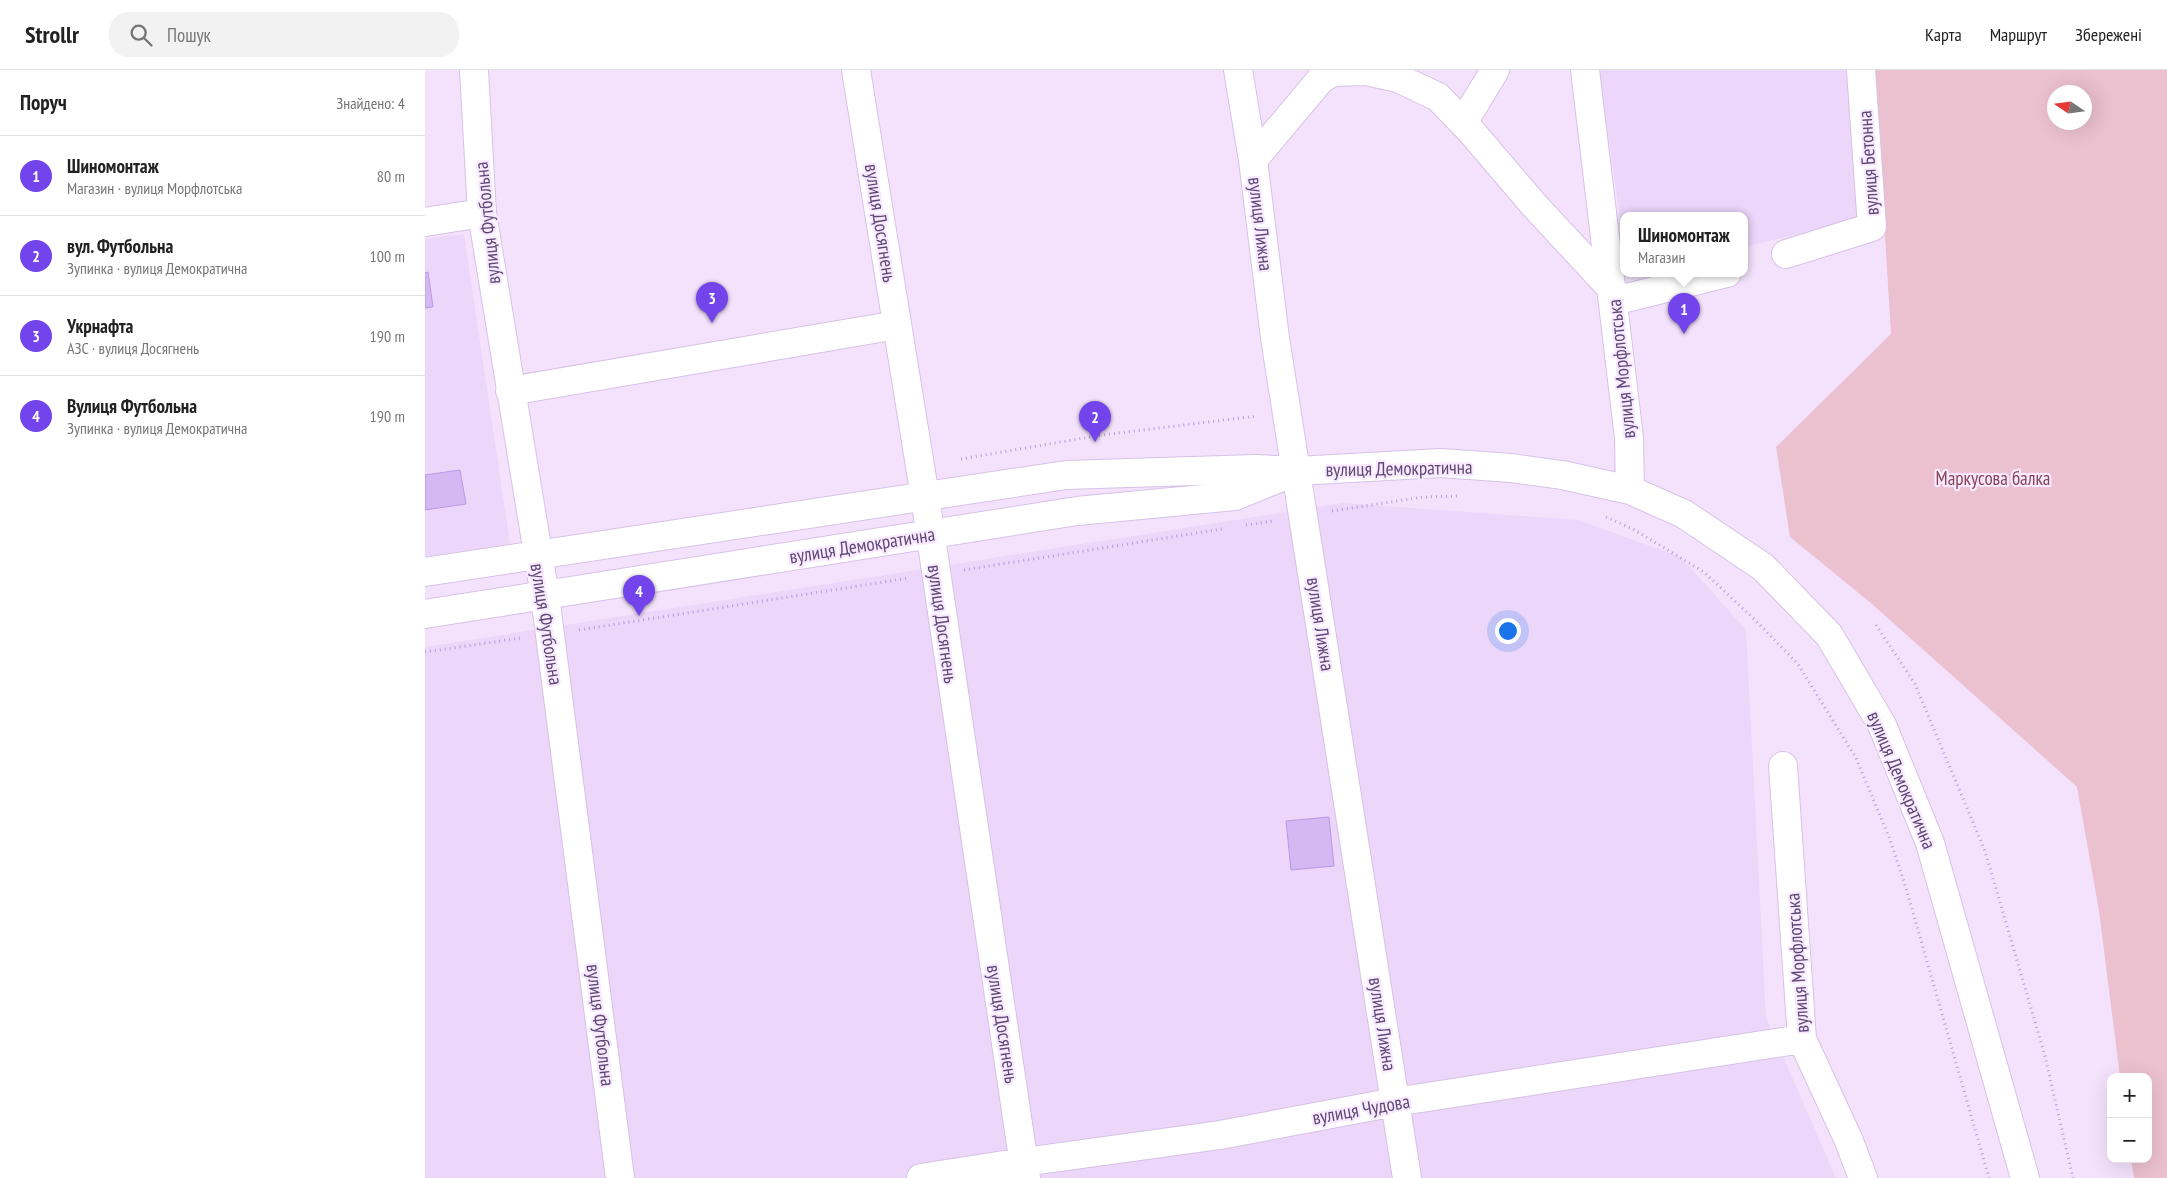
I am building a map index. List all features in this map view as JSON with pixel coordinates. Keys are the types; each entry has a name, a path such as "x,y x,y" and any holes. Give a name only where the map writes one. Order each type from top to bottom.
{"street":[{"name":"вулиця Футбольна","path":"474,70 482,213 545,596 620,1178"},
{"name":"вулиця Досягнень","path":"856,70 925,497 1025,1170"},
{"name":"вулиця Лижна","path":"1238,70 1253,160 1275,338 1407,1178"},
{"path":"1463,123 1495,70"},
{"name":"вулиця Морфлотська","path":"1585,70 1629,438 1630,490"},
{"name":"вулиця Бетонна","path":"1786,254 1872,227 1861,70"},
{"path":"1253,160 1328,73 1366,71 1398,78 1438,97 1463,123 1613,296 1707,277"},
{"path":"425,222 482,213"},
{"path":"510,391 897,325"},
{"name":"вулиця Демократична","path":"425,572 1066,475 1255,468 1297,471 1449,464 1511,468 1562,475 1630,490 1684,514 1763,567 1829,635 1882,726 1930,843 2025,1178"},
{"name":"вулиця Демократична","path":"425,614 1077,511 1235,496 1297,471"},
{"name":"вулиця Морфлотська","path":"1783,766 1802,1039 1849,1141 1863,1178"},
{"name":"вулиця Чудова","path":"921,1178 1025,1170 1221,1136 1395,1102 1802,1039"}],"path":[{"path":"1102,435 1264,415"},
{"path":"1237,527 1423,497 1469,496"},
{"path":"1599,513 1633,529 1704,572 1754,619 1799,664 1856,758 1889,836 1906,888 1989,1178"},
{"path":"425,652 1228,528"},
{"path":"1876,624 1915,684 1985,851 2045,1056 2073,1178"}],"shaded area":[{"path":"1599,70 1851,70 1862,218 1748,246 1748,212 1620,212 1620,218"},
{"path":"464,234 510,544 425,557 425,239"},
{"path":"1343,503 1578,520 1681,557 1746,630 1766,1017 1836,1178 425,1178 425,647"}],"green space":[{"name":"Маркусова балка","path":"1875,70 2167,70 2167,1178 2134,1178 2132,1163 2152,1163 2152,1073 2119,1073 2099,911 2077,787 1872,604 1790,537 1776,447 1891,334"}],"building":[{"path":"428,272 433,307 425,308 425,273"},
{"path":"460,470 466,504 425,510 425,475"},
{"path":"1329,817 1334,866 1291,870 1286,821"}],"place":[{"name":"Укрнафта","path":"712,323"},
{"name":"Шиномонтаж","path":"1684,334"},
{"name":"вул. Футбольна","path":"1095,442"},
{"name":"Вулиця Футбольна","path":"639,616"}]}
